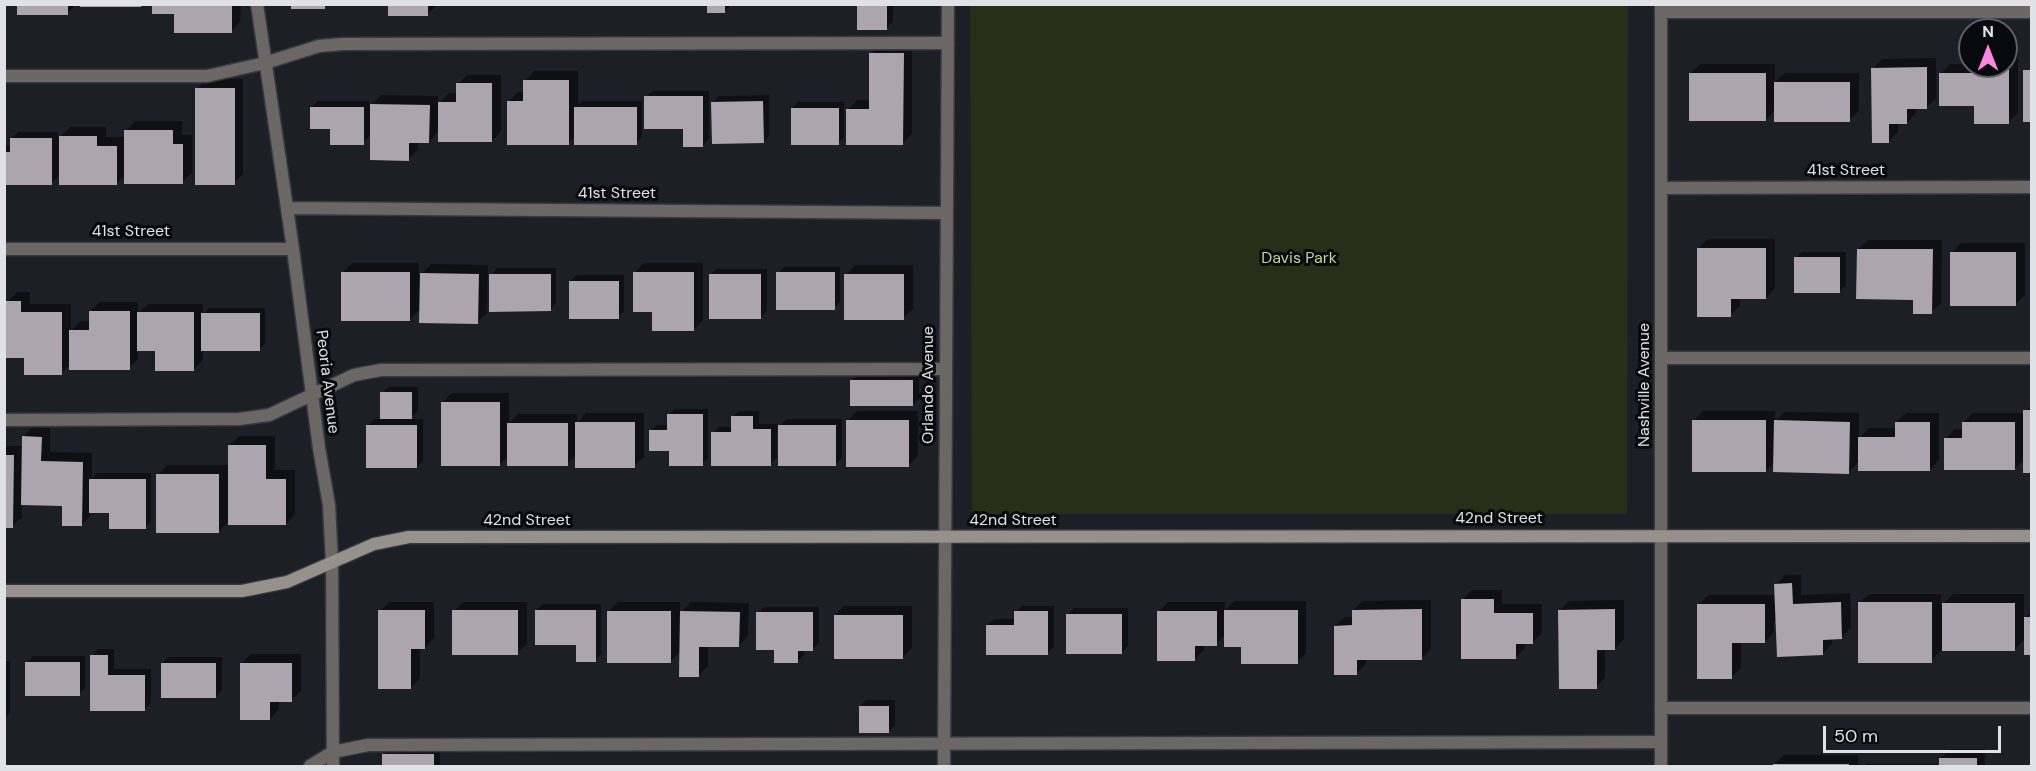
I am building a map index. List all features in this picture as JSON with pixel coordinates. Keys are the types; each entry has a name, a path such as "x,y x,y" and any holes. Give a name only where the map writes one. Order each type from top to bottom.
{"street":[{"name":"Peoria Avenue","path":"257,4 329,505 332,562 333,766"},
{"name":"Orlando Avenue","path":"944,766 948,4"},
{"path":"1661,8 2031,12"},
{"name":"Nashville Avenue","path":"1661,8 1661,766"},
{"path":"4,76 207,76 265,63 319,46 343,44 948,43"},
{"name":"41st Street","path":"1661,188 2031,187"},
{"name":"41st Street","path":"287,208 946,213"},
{"name":"41st Street","path":"4,249 293,249"},
{"path":"1661,358 2031,358"},
{"path":"4,420 238,419 269,415 354,375 381,370 945,369"},
{"name":"42nd Street","path":"4,591 242,591 287,582 374,544 409,537 2031,536"},
{"path":"1661,708 2031,708"},
{"path":"310,766 333,752 368,744 1661,742"}],"green space":[{"name":"Davis Park","path":"970,5 1628,5 1627,514 972,514"}],"building":[{"path":"17,4 68,4 68,15 17,15"},
{"path":"80,4 141,4 141,7 80,7"},
{"path":"152,4 232,6 232,33 174,33 174,14 152,14"},
{"path":"291,4 325,4 325,9 291,9"},
{"path":"388,4 428,4 428,16 388,16"},
{"path":"707,4 725,4 725,13 707,13"},
{"path":"857,4 887,4 887,30 857,30"},
{"path":"869,53 904,53 903,145 846,145 846,109 869,109"},
{"path":"1927,67 1927,109 1907,109 1907,124 1889,124 1889,143 1872,143 1871,68"},
{"path":"2023,70 2032,70 2032,122 2023,122"},
{"path":"1689,73 1766,73 1766,121 1689,121"},
{"path":"1939,73 1958,73 1958,78 2009,78 2009,124 1974,124 1974,106 1939,106"},
{"path":"523,80 569,80 569,145 507,145 507,101 523,101"},
{"path":"1774,82 1850,82 1850,122 1774,122"},
{"path":"456,83 492,83 492,142 438,142 438,102 456,102"},
{"path":"195,88 235,88 235,185 195,185"},
{"path":"644,96 703,96 703,147 683,147 683,129 644,129"},
{"path":"763,101 764,143 712,144 711,102"},
{"path":"370,104 430,105 429,143 409,143 409,161 370,160"},
{"path":"310,107 364,107 364,145 330,145 330,129 310,129"},
{"path":"574,107 637,107 637,145 574,145"},
{"path":"791,108 839,108 839,145 791,145"},
{"path":"124,130 173,130 173,144 183,144 183,184 124,184"},
{"path":"59,136 97,136 97,146 117,146 117,185 59,185"},
{"path":"10,138 52,138 52,185 4,185 4,152 10,152"},
{"path":"1697,248 1766,248 1766,299 1731,299 1731,317 1697,317"},
{"path":"1857,249 1933,249 1932,314 1913,314 1913,300 1856,299"},
{"path":"1950,252 2016,252 2016,306 1950,306"},
{"path":"1794,257 1840,257 1840,293 1794,293"},
{"path":"341,272 410,272 410,321 341,321"},
{"path":"633,272 694,272 694,331 652,331 652,312 633,312"},
{"path":"776,272 835,272 835,310 776,310"},
{"path":"420,273 479,274 478,324 419,323"},
{"path":"489,274 551,274 551,311 489,312"},
{"path":"709,274 761,274 761,319 709,319"},
{"path":"844,274 904,274 904,320 844,320"},
{"path":"569,281 619,281 619,319 569,319"},
{"path":"6,301 21,301 21,312 62,312 62,375 24,375 24,358 6,358"},
{"path":"89,311 130,311 130,370 69,370 69,330 89,330"},
{"path":"137,312 194,312 194,371 155,371 155,351 137,351"},
{"path":"201,313 260,313 260,351 201,351"},
{"path":"850,380 913,380 913,406 850,406"},
{"path":"380,392 412,392 412,419 380,419"},
{"path":"441,402 500,402 500,466 441,466"},
{"path":"2023,410 2032,410 2032,473 2023,473"},
{"path":"667,414 703,414 703,466 669,466 669,451 649,451 649,430 667,430"},
{"path":"731,416 753,416 753,429 771,429 771,466 711,466 711,432 731,432"},
{"path":"846,420 909,420 909,467 846,467"},
{"path":"1692,420 1766,420 1766,472 1692,472"},
{"path":"1774,420 1850,422 1849,474 1773,472"},
{"path":"575,422 635,422 635,468 575,468"},
{"path":"1895,422 1930,422 1930,471 1858,471 1858,437 1895,437"},
{"path":"1962,422 2015,422 2015,470 1944,470 1944,438 1962,438"},
{"path":"507,423 568,423 568,466 507,466"},
{"path":"366,425 417,425 417,468 366,468"},
{"path":"778,425 836,425 836,466 778,466"},
{"path":"22,436 42,437 41,461 83,462 82,526 62,526 62,506 21,505"},
{"path":"228,445 266,445 266,479 286,479 286,525 228,525"},
{"path":"4,455 14,455 13,528 4,528"},
{"path":"156,474 219,474 219,533 156,533"},
{"path":"89,479 146,479 146,529 109,529 109,513 89,513"},
{"path":"1792,583 1793,604 1841,602 1842,639 1823,640 1823,655 1777,657 1774,584"},
{"path":"1461,599 1494,599 1494,613 1533,613 1533,644 1516,644 1516,659 1461,659"},
{"path":"1858,602 1932,602 1932,663 1858,663"},
{"path":"1942,603 2015,603 2015,651 1942,651"},
{"path":"1697,604 1765,604 1765,643 1732,643 1732,679 1697,679"},
{"path":"1422,609 1422,660 1357,660 1357,675 1334,675 1334,626 1352,625 1352,610"},
{"path":"1615,609 1615,650 1597,650 1597,689 1559,689 1558,610"},
{"path":"378,610 425,610 425,649 411,649 411,689 378,689"},
{"path":"452,610 518,610 518,655 452,655"},
{"path":"535,610 596,610 596,662 576,662 576,645 535,645"},
{"path":"1224,610 1298,610 1298,664 1241,664 1241,647 1224,647"},
{"path":"607,611 671,611 671,663 607,663"},
{"path":"680,611 740,612 739,647 699,647 699,677 679,677"},
{"path":"1014,611 1048,611 1048,655 986,655 986,625 1014,625"},
{"path":"1157,611 1217,611 1217,646 1195,646 1195,661 1157,661"},
{"path":"756,612 813,612 813,651 798,651 798,663 774,663 774,650 756,650"},
{"path":"1066,614 1122,614 1122,654 1066,654"},
{"path":"834,615 903,615 903,659 834,659"},
{"path":"2024,617 2032,617 2032,655 2024,655"},
{"path":"90,655 108,655 108,675 145,675 145,711 90,711"},
{"path":"25,662 80,662 80,696 25,696"},
{"path":"161,663 216,663 216,698 161,698"},
{"path":"240,663 292,663 292,702 270,702 270,720 240,720"},
{"path":"859,706 889,706 889,733 859,733"},
{"path":"382,754 434,754 434,766 382,766"},
{"path":"1939,758 1977,758 1977,766 1939,766"},
{"path":"1773,764 1849,764 1849,766 1773,766"}]}
